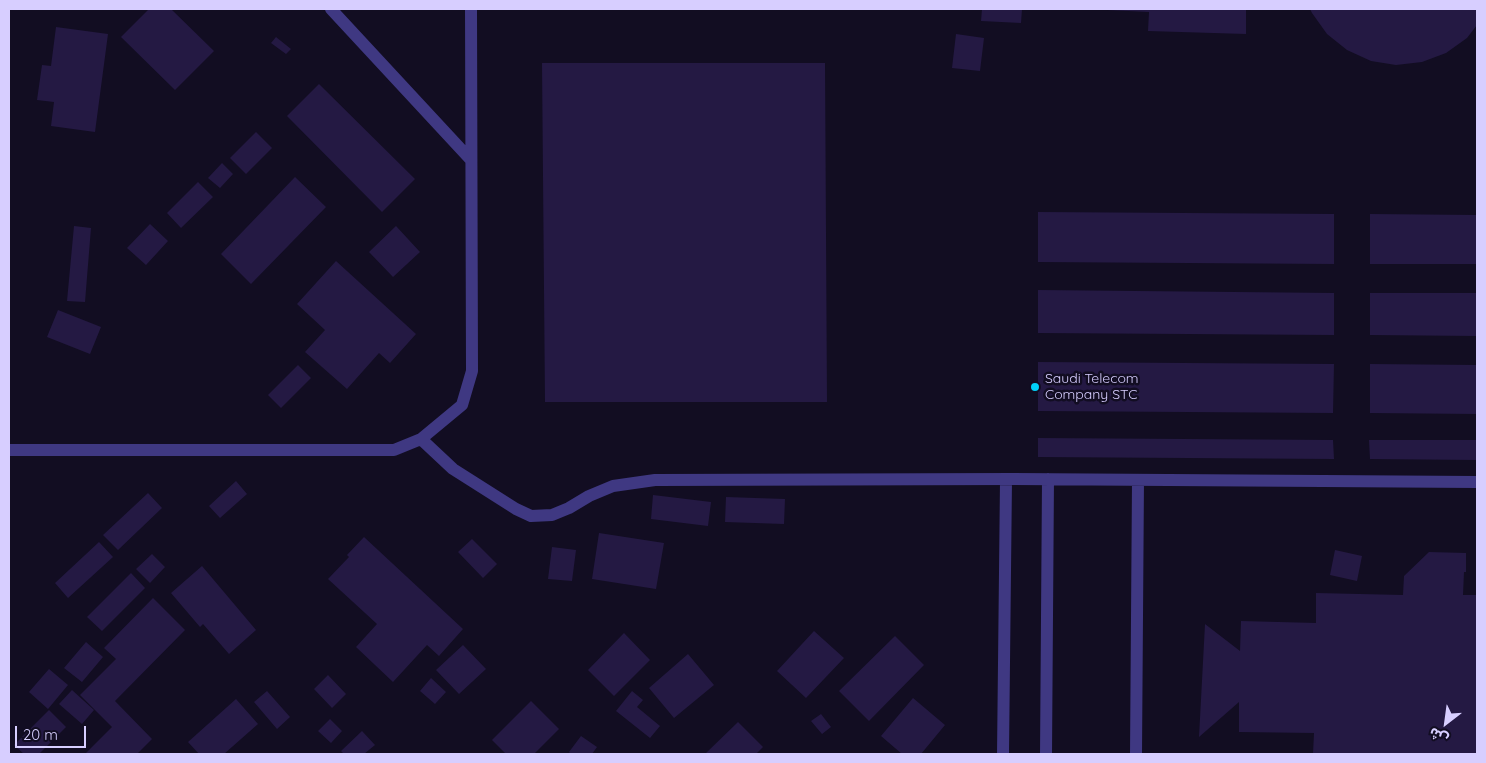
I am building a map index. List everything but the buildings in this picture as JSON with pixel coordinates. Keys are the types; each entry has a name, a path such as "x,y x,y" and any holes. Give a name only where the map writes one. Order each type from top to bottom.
{"street":[{"path":"331,9 471,160"},
{"path":"9,450 394,450 421,439 462,405 472,371 471,9"},
{"path":"421,439 453,469 516,509 532,516 552,515 613,486 655,480 1048,479 1477,482"},
{"path":"1046,754 1048,479"},
{"path":"1004,754 1006,480"},
{"path":"1136,754 1138,480"}],"place":[{"name":"Saudi Telecom Company STC","path":"1035,387"}]}
